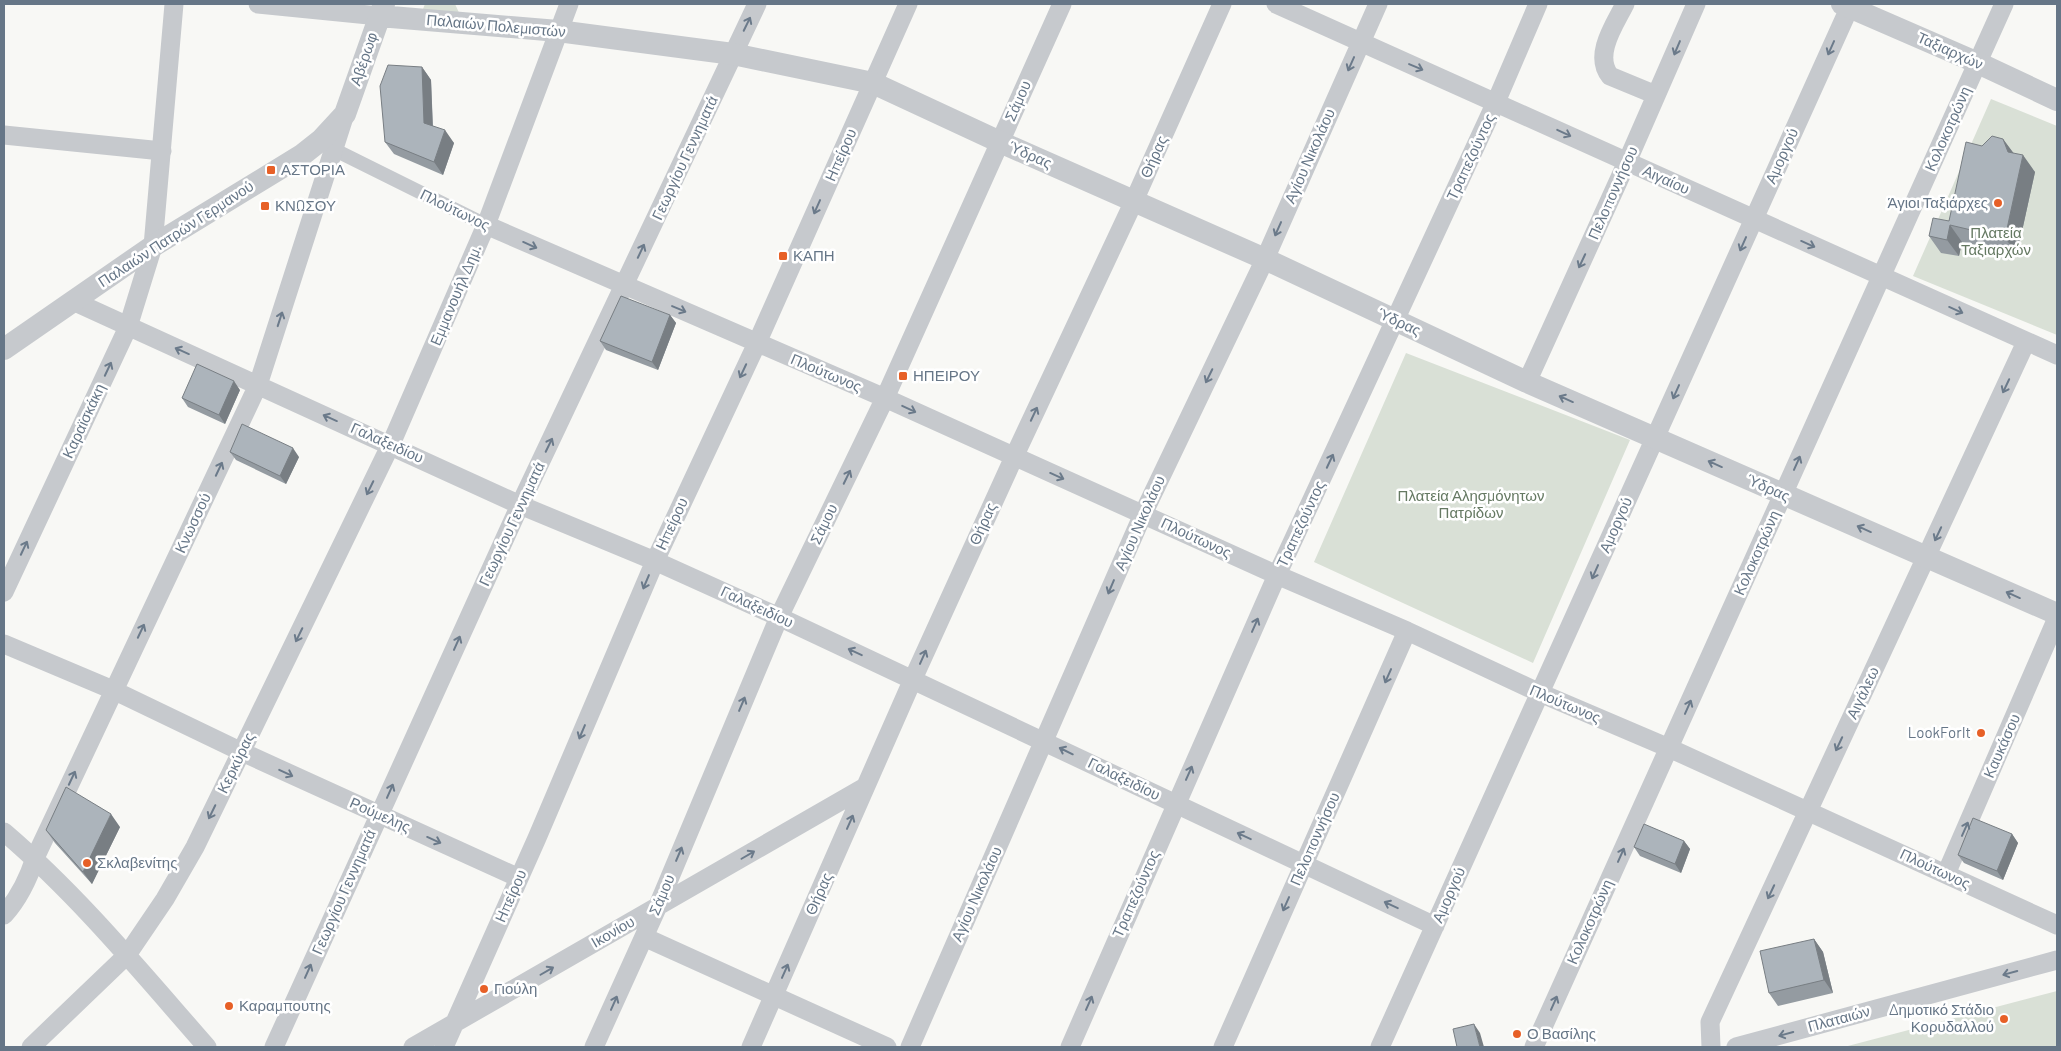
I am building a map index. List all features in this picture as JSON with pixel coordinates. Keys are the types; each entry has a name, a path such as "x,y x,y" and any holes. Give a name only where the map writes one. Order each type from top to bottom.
{"street":[{"name":"Καραϊσκάκη","path":"4,592 128,327 154,246 174,4"},
{"name":"Παλαιών Πολεμιστών","path":"258,4 381,10 733,54"},
{"name":"Εμμανουήλ Δημ.","path":"391,444 486,225 569,4"},
{"name":"Γεωργίου Γεννηματά","path":"274,1047 520,504 625,286 757,4"},
{"name":"Ηπείρου","path":"444,1047 519,878 655,560 757,343 908,4"},
{"name":"Σάμου","path":"594,1047 644,937 779,617 885,398 1062,4"},
{"name":"Θήρας","path":"751,1047 913,679 1134,201 1222,4"},
{"name":"Αιγαίου","path":"1276,4 2057,355"},
{"name":"Αγίου Νικολάου","path":"910,1047 1143,514 1265,259 1378,4"},
{"name":"Τραπεζούντος","path":"1070,1047 1277,575 1496,102 1538,4"},
{"path":"1625,4 1605,44 1603,59 1606,71 1610,76 1656,95"},
{"name":"Πελοποννήσου","path":"1527,382 1696,4"},
{"name":"Κολοκοτρώνη","path":"1534,1047 2004,4"},
{"name":"Ταξιαρχών","path":"1848,5 2057,100"},
{"name":"Αμοργού","path":"1380,1047 1754,219 1848,5"},
{"name":"Αβέρωφ","path":"345,114 381,10"},
{"name":"Ύδρας","path":"733,54 873,83 1000,142 1265,259 1527,382 2057,616"},
{"name":"Κνωσσού","path":"4,915 16,901 29,878 35,858 113,690 258,386 345,114"},
{"name":"Παλαιών Πατρών Γερμανού","path":"4,349 154,246 302,155 321,140 345,114"},
{"path":"4,135 162,151"},
{"name":"Πλούτωνος","path":"335,150 486,225 885,398 1277,575 1408,631 1540,694 1669,748 1808,810 2057,925"},
{"name":"Γαλαξειδίου","path":"73,301 520,504 655,560 913,679 1435,926"},
{"name":"Αιγάλεω","path":"1711,1047 1710,1022 2026,342"},
{"name":"Κερκύρας","path":"31,1047 127,955 166,899 195,848 391,444"},
{"name":"Καυκάσου","path":"1946,874 2057,616"},
{"name":"Πελοποννήσου","path":"1223,1047 1408,631"},
{"name":"Ρούμελης","path":"4,644 113,690 242,752 519,878"},
{"name":"Ικονίου","path":"414,1047 865,787"},
{"path":"4,832 35,858 127,955 206,1047"},
{"path":"644,937 887,1047"},
{"name":"Πλαταιών","path":"1736,1047 2057,960"}],"green space":[{"path":"425,4 455,4 461,17 421,14"},
{"name":"Πλατεία Ταξιαρχών","path":"1991,99 2057,126 2057,335 1913,276"},
{"name":"Πλατεία Αλησμόνητων Πατρίδων","path":"1406,353 1630,440 1533,663 1314,562"},
{"name":"Δημοτικό Στάδιο Κορυδαλλού","path":"2057,991 2057,1047 1844,1047"}],"building":[{"path":"388,65 422,67 424,123 445,130 434,162 385,142 380,86"},
{"path":"1992,136 2003,139 2008,152 2023,155 2005,238 1950,225 1947,240 1929,236 1933,218 1949,221 1966,142 1982,146"},
{"path":"621,296 670,315 652,362 600,341"},
{"path":"197,364 234,381 219,415 182,398"},
{"path":"242,424 293,448 280,476 230,452"},
{"name":"Σκλαβενίτης","path":"66,787 111,814 83,872 46,830"},
{"path":"1973,818 2012,834 1997,871 1958,855"},
{"path":"1644,824 1684,841 1675,864 1634,847"},
{"path":"1814,939 1824,980 1769,993 1760,951"},
{"path":"1474,1024 1480,1047 1457,1047 1453,1029"}],"place":[{"name":"ΑΣΤΟΡΙΑ","path":"271,170"},
{"name":"Άγιοι Ταξιάρχες","path":"1998,203"},
{"name":"ΚΝΩΣΟΥ","path":"265,206"},
{"name":"ΚΑΠΗ","path":"783,256"},
{"name":"ΗΠΕΙΡΟΥ","path":"903,376"},
{"name":"LookForIt","path":"1981,733"},
{"name":"Σκλαβενίτης","path":"87,863"},
{"name":"Γιούλη","path":"484,989"},
{"name":"Καραμπουτης","path":"229,1006"},
{"name":"Δημοτικό Στάδιο Κορυδαλλού","path":"2004,1019"},
{"name":"Ο Βασίλης","path":"1517,1034"}]}
